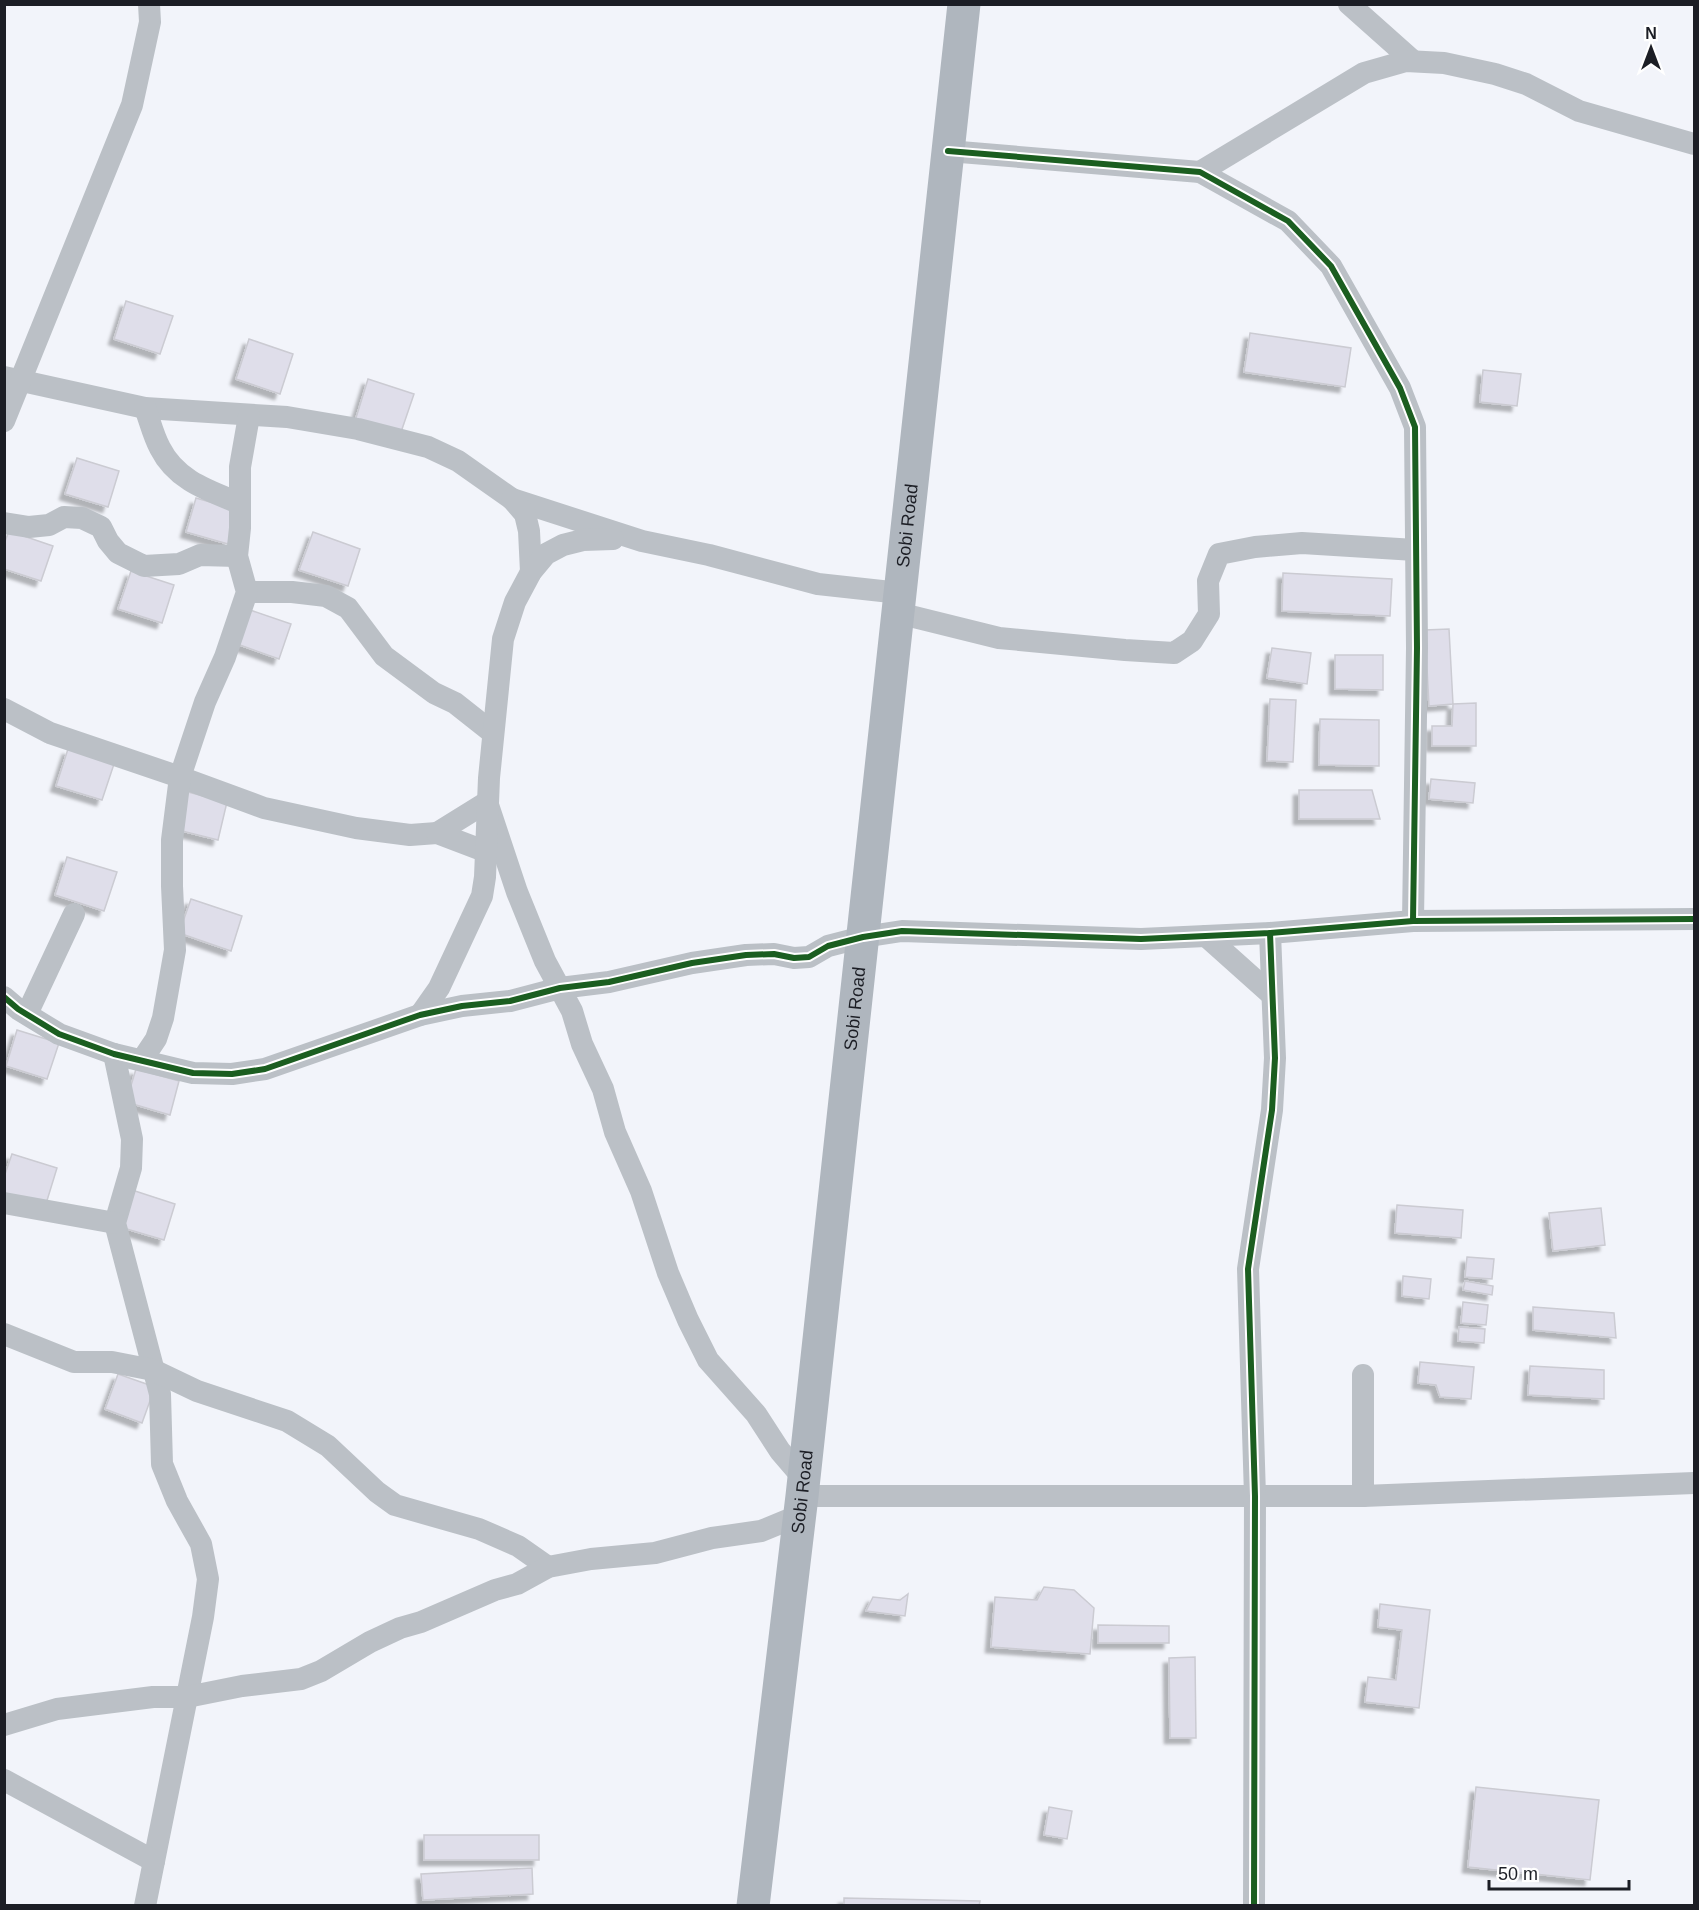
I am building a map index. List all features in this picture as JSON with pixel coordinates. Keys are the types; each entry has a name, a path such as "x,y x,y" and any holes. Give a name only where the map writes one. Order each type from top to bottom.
{"highway":[{"name":"Sobi Road","path":"753,1905 802,1497 964,4"}],"street":[{"path":"4,421 13,379 132,105 150,22 149,4"},
{"path":"1349,4 1413,61"},
{"path":"1200,172 1364,73 1406,61 1444,63 1495,74 1526,84 1579,111 1695,144"},
{"path":"948,151 1200,172 1288,221 1331,267 1400,388 1416,427 1417,648 1413,921"},
{"path":"13,379 145,408 286,417 358,429 428,447 458,461 512,499 525,514 529,531 531,572"},
{"path":"145,408 159,447 174,470 193,484 238,503"},
{"path":"142,1060 156,1040 163,1018 175,950 172,840 180,777 205,702 225,657 247,592 237,556 240,528 238,503 240,467 249,416"},
{"path":"512,499 642,542 709,555 899,603 999,638 1173,653 1192,641 1209,614 1208,581 1219,554 1255,547 1302,543 1415,550"},
{"path":"4,523 28,527 49,525 64,517 82,518 101,527 108,541 118,553 144,566 179,564 200,555 237,556"},
{"path":"420,1015 439,988 482,896 487,852 487,802 503,639 515,602 531,572 546,554 563,545 583,540 642,542"},
{"path":"247,592 292,592 326,596 348,608 384,656 434,693 455,703 493,733"},
{"path":"455,703 478,700 499,681"},
{"path":"4,709 50,733 276,811 356,828 410,835 437,833 487,852"},
{"path":"437,833 487,802"},
{"path":"487,802 517,892 544,961 572,1011 582,1044 603,1089 615,1132 641,1191 668,1273 708,1360 756,1414 780,1451 802,1497"},
{"path":"27,1014 74,914"},
{"path":"4,997 59,1034 114,1054 193,1073 232,1074 265,1068 420,1015 462,1006 510,1001 560,988 609,982 692,963 746,955 774,954 794,958 809,957 828,946 863,937 902,932 1141,939 1270,933 1413,921 1695,918"},
{"path":"1254,1905 1255,1496 1248,1269 1272,1110 1275,1058 1270,933"},
{"path":"1206,936 1272,995"},
{"path":"114,1054 132,1139 131,1168 115,1223 160,1394 162,1464 177,1501 201,1544 208,1579 203,1617 145,1905"},
{"path":"4,1203 115,1223"},
{"path":"4,1334 74,1362 112,1362 153,1370 197,1390 287,1421 328,1446 377,1492 395,1505 479,1529 518,1546 548,1567"},
{"path":"1363,1375 1364,1496"},
{"path":"4,1725 57,1709 153,1697 187,1697 242,1686 301,1679 321,1671 370,1642 400,1628 421,1622 495,1590 518,1584 548,1567 591,1559 655,1552 712,1538 761,1531 802,1497 1364,1496 1695,1483"},
{"path":"761,1531 796,1550"},
{"path":"4,1780 154,1861"}],"building":[{"path":"126,301 173,316 160,354 114,339"},
{"path":"1250,333 1351,348 1345,387 1244,372"},
{"path":"249,339 293,354 280,394 236,379"},
{"path":"1483,370 1521,374 1517,406 1480,402"},
{"path":"368,379 414,394 400,435 355,421"},
{"path":"77,458 119,471 108,507 65,494"},
{"path":"196,498 238,510 228,544 186,532"},
{"path":"9,531 53,546 41,581 4,569 4,544"},
{"path":"313,532 360,549 348,586 299,570"},
{"path":"131,571 174,585 162,623 118,609"},
{"path":"1283,573 1392,579 1390,616 1282,611"},
{"path":"250,610 291,624 279,659 237,644"},
{"path":"1449,629 1453,704 1429,706 1425,630"},
{"path":"1272,648 1311,653 1307,684 1267,678"},
{"path":"1335,655 1383,655 1383,690 1335,689"},
{"path":"1270,699 1296,700 1293,762 1267,761"},
{"path":"1476,703 1476,746 1432,746 1432,726 1452,726 1453,704"},
{"path":"1320,719 1379,720 1379,766 1319,765"},
{"path":"68,749 114,764 102,800 56,786"},
{"path":"1431,779 1475,783 1473,803 1429,799"},
{"path":"1299,790 1372,790 1380,819 1299,819"},
{"path":"188,792 227,802 218,840 178,830"},
{"path":"67,857 117,872 104,911 55,895"},
{"path":"191,899 242,916 231,951 179,933"},
{"path":"17,1030 59,1043 47,1079 6,1066"},
{"path":"136,1069 179,1081 170,1115 126,1102"},
{"path":"12,1154 57,1168 45,1207 4,1195 4,1177"},
{"path":"132,1190 175,1204 164,1240 120,1227"},
{"path":"1397,1205 1463,1210 1461,1238 1395,1233"},
{"path":"1601,1208 1605,1245 1553,1251 1549,1213"},
{"path":"1467,1257 1494,1259 1492,1279 1465,1277"},
{"path":"1403,1276 1431,1279 1429,1299 1402,1296"},
{"path":"1465,1281 1493,1286 1492,1295 1463,1290"},
{"path":"1463,1302 1488,1305 1486,1325 1461,1323"},
{"path":"1533,1307 1614,1313 1616,1338 1533,1330"},
{"path":"1459,1327 1485,1329 1484,1343 1458,1341"},
{"path":"1420,1362 1474,1367 1471,1399 1440,1397 1436,1385 1418,1383"},
{"path":"1530,1366 1604,1370 1604,1399 1528,1395"},
{"path":"118,1374 155,1387 142,1423 105,1409"},
{"path":"1044,1587 1074,1590 1094,1608 1090,1654 991,1647 995,1597 1037,1600"},
{"path":"908,1594 905,1616 866,1611 873,1597 900,1600"},
{"path":"1380,1604 1430,1610 1419,1708 1365,1702 1368,1677 1396,1680 1402,1630 1378,1627"},
{"path":"1098,1625 1169,1626 1169,1643 1098,1643"},
{"path":"1195,1657 1196,1738 1170,1738 1169,1658"},
{"path":"1476,1787 1599,1800 1590,1880 1468,1867"},
{"path":"1049,1807 1072,1811 1067,1839 1044,1835"},
{"path":"424,1835 539,1835 539,1860 424,1860"},
{"path":"532,1868 533,1894 423,1900 421,1874"},
{"path":"844,1898 980,1901 979,1906 844,1906"}],"cycle path":[{"path":"948,151 1200,172 1288,221 1331,266 1400,388 1415,427 1417,648 1413,921"},
{"path":"4,997 18,1009 59,1034 114,1054 193,1073 232,1074 265,1069 420,1015 462,1006 510,1001 560,988 609,982 692,963 746,955 774,954 794,958 809,957 828,946 863,937 902,931 1141,939 1270,933 1413,921 1694,919"},
{"path":"1254,1906 1255,1496 1248,1269 1272,1110 1275,1058 1270,933"}]}
